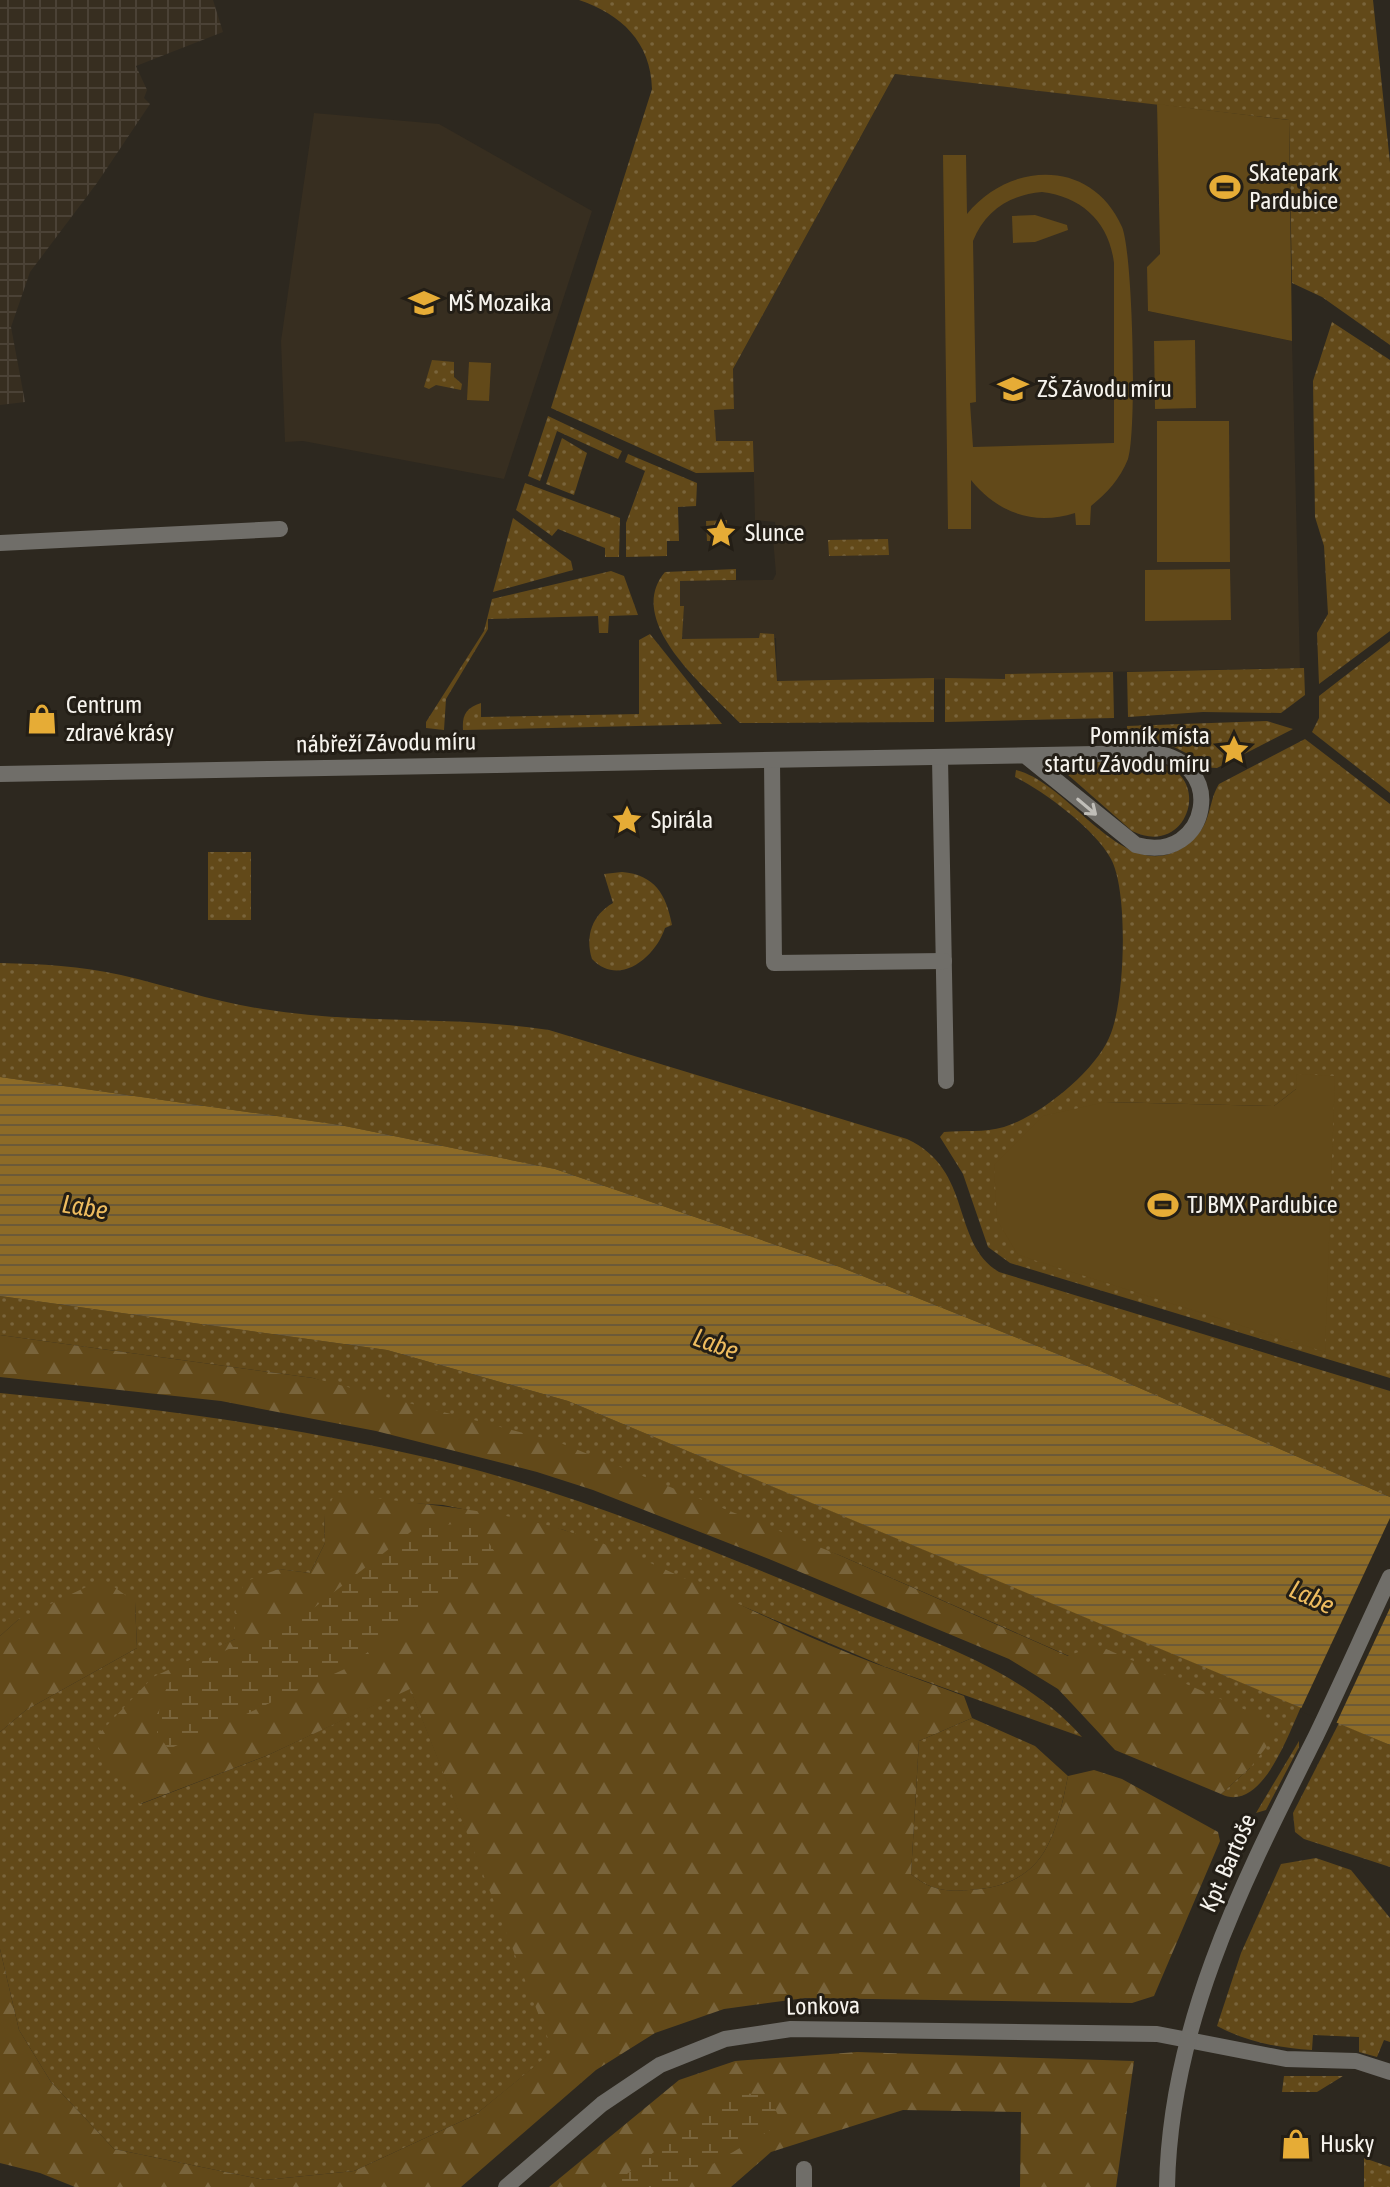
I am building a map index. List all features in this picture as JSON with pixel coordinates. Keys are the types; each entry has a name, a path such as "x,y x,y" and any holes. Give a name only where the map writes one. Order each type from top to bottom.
{"street":[{"path":"0,543 280,529"},
{"name":"nábřeží Závodu míru","path":"0,774 940,758 1168,755 1188,767 1197,779 1202,797 1199,818 1188,834 1175,843 1156,848 1136,845 1027,757"},
{"path":"940,758 946,1081"},
{"path":"772,761 774,963 944,961"},
{"name":"Kpt. Bartoše","path":"1167,2187 1172,2123 1188,2039 1212,1963 1254,1856 1316,1736 1390,1577"},
{"name":"Lonkova","path":"506,2187 629,2083 691,2050 725,2039 791,2029 1157,2034 1286,2059 1356,2061 1390,2072"},
{"path":"804,2169 804,2187"}],"shaded area":[{"path":"0,0 213,0 223,32 136,66 147,90 144,98 150,104 97,183 30,272 11,327 25,402 0,405"},
{"name":"ZŠ Závodu míru","path":"895,74 1157,104 1160,254 1148,311 1292,341 1300,668 1006,674 1005,679 777,681 776,638 682,640 684,607 680,606 679,581 773,580 776,574 775,522 755,520 753,441 715,441 714,410 734,409 733,369"},
{"name":"MŠ Mozaika","path":"314,113 439,124 592,211 504,479 303,441 285,442 281,341"}],"green space":[{"path":"579,0 1373,0 1390,163 1390,345 1322,297 1292,283 1289,120 895,74 733,369 734,409 714,410 716,441 753,441 754,472 696,473 551,408 652,89 646,57 631,32 608,13"},
{"name":"Skatepark Pardubice","path":"1157,104 1289,120 1292,341 1148,311 1147,267 1160,254"},
{"path":"943,155 966,155 967,214 1005,184 1027,177 1049,175 1071,179 1091,188 1108,204 1122,227 1131,305 1131,442 1121,473 1091,506 1090,525 1076,525 1075,513 1045,518 1018,514 993,501 971,480 971,529 948,529","holes":["1042,192 1069,199 1091,214 1100,224 1111,248 1114,263 1114,443 973,447 970,403 976,402 973,241 991,213 1009,201"]},
{"path":"1035,215 1067,225 1068,230 1035,242 1013,243 1012,216"},
{"path":"1332,322 1390,360 1390,631 1319,684 1317,633 1328,614 1324,546 1315,517 1313,381"},
{"path":"1195,340 1196,408 1155,409 1154,341"},
{"path":"432,360 454,362 454,377 462,384 461,390 436,385 429,389 424,387"},
{"path":"469,362 491,363 489,401 467,400"},
{"path":"548,416 622,451 618,459 557,431 540,481 528,476"},
{"path":"1157,421 1229,421 1230,562 1157,562"},
{"path":"562,438 587,453 574,495 546,484"},
{"path":"628,454 697,483 696,506 678,507 679,541 667,541 667,556 626,557 626,523 645,471 625,462"},
{"path":"525,483 620,518 619,557 605,557 605,548 558,529 552,536 516,510"},
{"path":"513,518 571,561 573,570 493,592"},
{"path":"727,520 727,541 707,541 706,521"},
{"path":"888,539 889,555 829,556 828,540"},
{"path":"736,569 736,580 680,581 680,606 684,606 682,639 759,638 760,633 774,634 777,681 934,678 934,722 740,723 675,654 654,612 655,591 665,572"},
{"path":"1230,569 1231,620 1145,621 1145,570"},
{"path":"611,571 624,576 638,615 609,616 608,633 599,633 598,616 488,619 488,629 446,699 444,730 426,728 426,722 484,631 492,599"},
{"path":"650,634 722,724 463,730 466,713 481,703 481,717 639,714 639,640"},
{"path":"1390,641 1390,793 1312,732 1319,718 1319,696"},
{"path":"1304,668 1305,695 1281,713 1203,712 1128,717 1127,672"},
{"path":"1113,672 1114,718 945,722 945,678 1005,679 1005,674"},
{"path":"1267,721 1293,729 1217,768 1201,767 1186,753 1168,744 1134,742 1127,735 1127,726"},
{"path":"1305,739 1390,804 1390,1378 1010,1263 988,1247 963,1174 940,1137 944,1132 1004,1127 1049,1103 1079,1078 1102,1051 1109,1038 1119,1001 1123,948 1121,896 1111,859 1094,836 1068,812 1015,777 1016,770 1038,780 1128,849 1151,856 1174,852 1198,834 1219,784","holes":["1296,1089 1325,1352 1106,1102 1274,1106"]},
{"path":"1143,761 1167,766 1182,777 1188,792 1188,808 1181,823 1169,833 1153,837 1132,831 1059,767 1064,762"},
{"path":"208,852 251,852 251,920 208,920"},
{"path":"622,872 643,877 657,888 672,925 665,928 654,949 636,965 614,970 592,959 589,942 595,920 613,903 604,874"},
{"path":"0,963 106,972 227,1002 298,1014 513,1025 549,1030 907,1139 928,1152 943,1169 953,1187 973,1243 984,1259 999,1272 1390,1391 1390,1497 1105,1373 840,1267 555,1169 340,1125 0,1077"},
{"name":"TJ BMX Pardubice","path":"1297,1074 1335,1076 1325,1352 1018,1255 997,1220 994,1165 1043,1116 1106,1102 1274,1106 1296,1089"},
{"path":"0,1296 387,1350 568,1401 1301,1707 1281,1752 1260,1783 1249,1793 1235,1797 1221,1794 1250,1768 1069,1656 839,1555 313,1378 0,1335"},
{"path":"0,1335 313,1378 558,1442 839,1555 1068,1656 1097,1645 1273,1722 1275,1736 1250,1768 1221,1794 1115,1750 1058,1689 1009,1659 593,1490 537,1472 376,1431 221,1401 0,1377"},
{"path":"0,1393 172,1412 342,1439 454,1464 554,1493 701,1547 972,1659 1032,1693 1082,1737 883,1666 564,1530 443,1505 391,1502 324,1515 325,1543 310,1573 278,1569 235,1613 235,1639 202,1656 141,1804 266,1756 410,1688 554,2051 475,2115 354,2171 265,2180 114,2149 51,2082 19,2030 0,1949 0,1732 26,1710 137,1648 135,1602 19,1619 0,1636"},
{"path":"336,1492 479,1511 564,1530 649,1563 831,1646 964,1696 972,1718 919,1741 911,1874 931,1887 952,1891 994,1887 1014,1880 1030,1869 1051,1839 1068,1776 1094,1770 1122,1779 1218,1832 1220,1841 1154,1996 1132,2003 805,1998 724,2009 655,2033 596,2070 461,2187 75,2187 40,2173 0,2163 0,1949 19,2030 51,2082 114,2149 265,2180 354,2171 475,2115 553,2051 410,1689 266,1756 140,1804 93,1740 153,1677 235,1639 235,1613 244,1582 279,1569 310,1573 325,1543 324,1515"},
{"path":"460,1523 482,1532 496,1554 347,1668 169,1749 157,1734 160,1702 173,1675 310,1611 413,1530"},
{"path":"103,1579 135,1602 137,1648 26,1710 0,1732 0,1636 19,1619"},
{"path":"972,1718 1035,1746 1068,1776 1051,1839 1030,1869 1014,1880 994,1887 945,1890 931,1887 911,1874 919,1741"},
{"path":"1339,1723 1390,1745 1390,1867 1304,1839 1295,1832 1293,1813"},
{"path":"1299,1741 1299,1747 1266,1810 1256,1813"},
{"path":"1316,1858 1351,1870 1390,1918 1390,2042 1384,2040 1377,2057 1359,2052 1359,2037 1313,2035 1312,2050 1299,2049 1251,2040 1217,2026 1241,1953 1281,1864"},
{"path":"857,2052 1134,2061 1116,2187 1020,2187 1021,2112 903,2110 771,2152 731,2187 549,2187 679,2080 735,2061"},
{"path":"1284,2076 1343,2076 1317,2092 1282,2092"},
{"path":"728,2092 768,2095 782,2123 689,2178 687,2187 611,2187"},
{"path":"1364,2158 1390,2167 1390,2187 1364,2187"}],"water":[{"name":"Labe","path":"0,1077 340,1125 555,1169 840,1267 1105,1373 1390,1497 1390,1745 568,1401 387,1350 0,1296"}],"pier":[{"path":"1390,1518 1390,1608 1335,1726 1300,1711"}],"place":[{"name":"Skatepark Pardubice","path":"1225,187"},
{"name":"MŠ Mozaika","path":"424,303"},
{"name":"ZŠ Závodu míru","path":"1013,389"},
{"name":"Slunce","path":"721,533"},
{"name":"Centrum zdravé krásy","path":"42,719"},
{"name":"Pomník místa startu Závodu míru","path":"1234,750"},
{"name":"Spirála","path":"627,820"},
{"name":"TJ BMX Pardubice","path":"1163,1205"},
{"name":"Husky","path":"1296,2144"}]}
